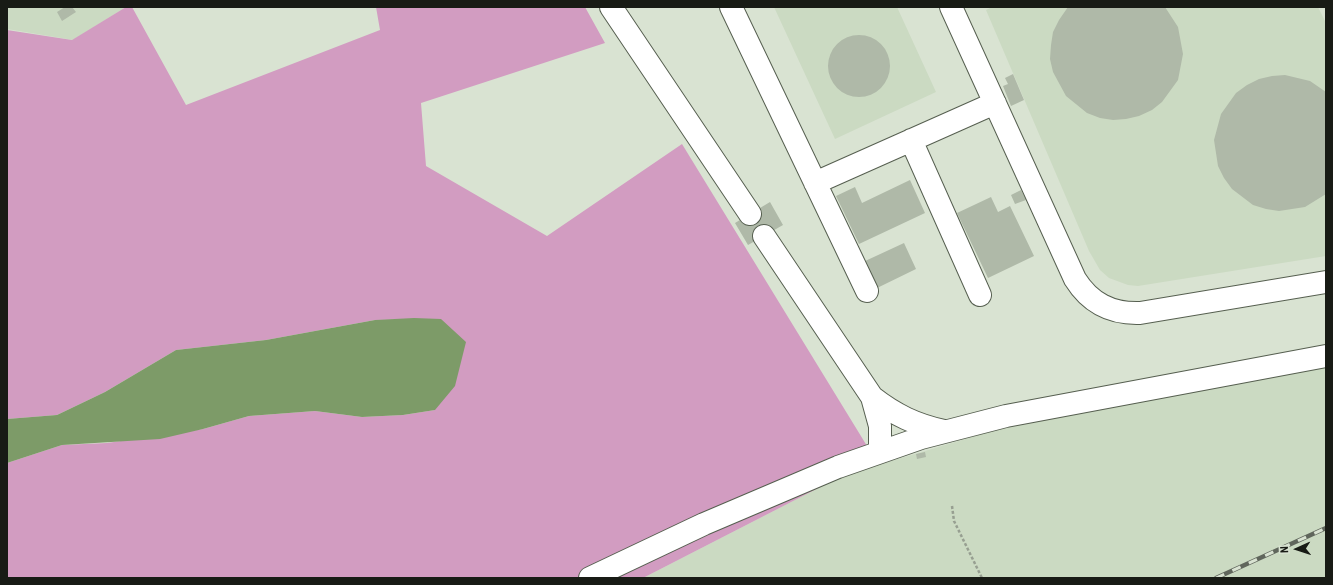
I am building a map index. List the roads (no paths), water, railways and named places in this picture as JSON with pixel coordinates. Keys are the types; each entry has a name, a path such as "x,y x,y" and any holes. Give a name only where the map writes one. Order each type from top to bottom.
{"lane":[{"path":"611,7 750,214"},
{"path":"731,7 867,291"},
{"path":"951,7 1075,279 1081,289 1098,304 1118,312 1140,313 1326,282"},
{"path":"815,183 995,103"},
{"path":"911,140 980,295"},
{"path":"764,236 872,398 880,426 880,451"},
{"path":"590,578 704,524 838,467 880,451 944,431 1027,412 1326,356"},
{"path":"872,398 905,420 924,427 944,431"}],"railway":[{"path":"1216,578 1326,528"}]}
